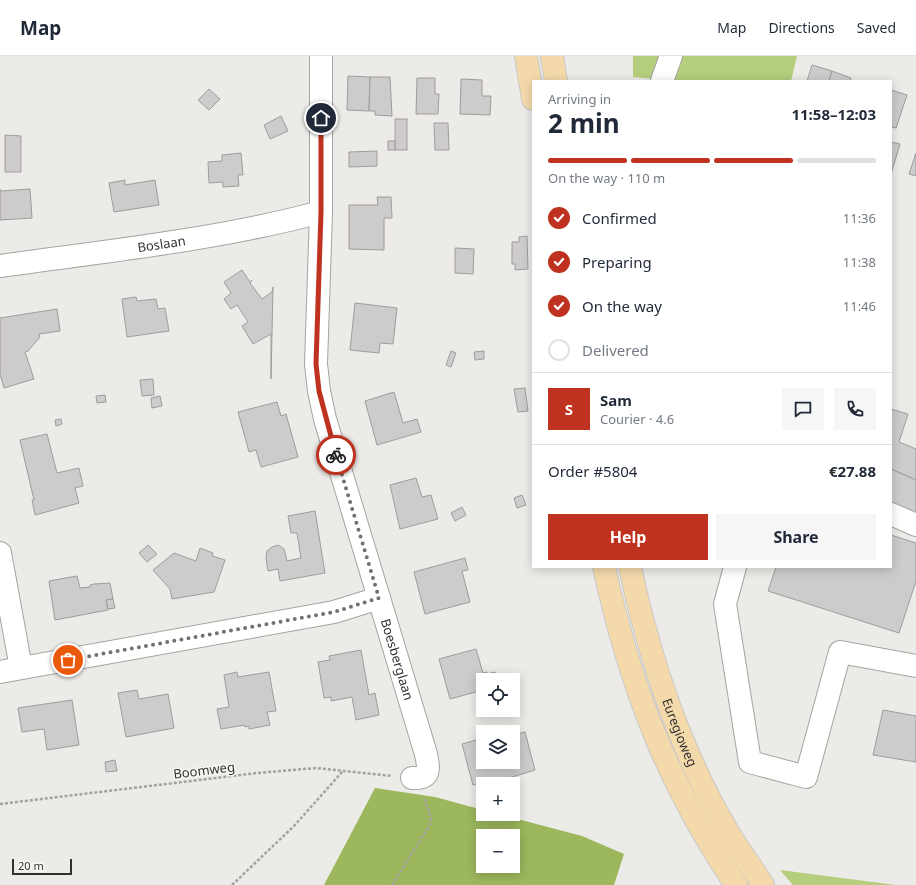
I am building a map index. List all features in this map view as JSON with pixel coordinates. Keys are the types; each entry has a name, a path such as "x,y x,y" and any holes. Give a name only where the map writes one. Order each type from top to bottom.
{"main road":[{"path":"526,56 532,93"},
{"path":"552,56 556,80"},
{"name":"Euregioweg","path":"604,568 624,650 658,746 674,781 709,844 736,885"},
{"name":"Euregioweg","path":"630,568 646,638 670,710 714,804 731,836 763,885"}],"street":[{"name":"Boesberglaan","path":"321,56 321,212 316,364 319,391 325,418 426,754 428,767 426,776 422,778 412,778"},
{"path":"662,80 671,56"},
{"name":"Boslaan","path":"0,266 219,235 272,225 321,212"},
{"path":"892,514 916,526"},
{"path":"0,553 10,670 334,612 379,598"},
{"path":"735,568 726,604 750,762 806,777 840,652 916,666"}],"path":[{"name":"Boomweg","path":"0,804 257,773 316,768 412,778"},
{"path":"232,885 294,826 343,771"},
{"path":"392,885 420,843 431,818 425,800 412,778"}],"green space":[{"path":"633,56 661,56 655,79 633,77"},
{"path":"675,56 797,56 791,80 664,80"},
{"path":"375,788 435,797 476,808 476,821 520,821 520,820 582,836 624,854 614,885 324,885"},
{"path":"780,870 896,885 793,885"}],"building":[{"path":"812,65 832,71 829,80 807,80"},
{"path":"832,71 851,78 850,80 829,80"},
{"path":"348,76 370,77 369,111 347,110"},
{"path":"370,77 390,77 392,116 375,115 375,111 369,111"},
{"path":"417,78 435,78 435,94 439,94 438,114 416,114"},
{"path":"461,79 482,80 482,96 491,96 490,115 460,114"},
{"path":"209,89 220,99 209,110 198,100"},
{"path":"892,90 907,95 896,128 892,127"},
{"path":"281,116 288,131 270,139 264,125"},
{"path":"395,119 407,119 407,150 395,150"},
{"path":"434,123 448,123 449,150 435,150"},
{"path":"5,135 21,136 21,172 5,172"},
{"path":"388,141 395,141 395,150 388,150"},
{"path":"892,142 900,144 892,171"},
{"path":"377,151 377,166 349,167 349,152"},
{"path":"241,153 243,175 238,175 239,186 223,187 223,182 209,183 208,162 222,161 222,155"},
{"path":"916,153 916,176 909,174"},
{"path":"125,180 125,185 155,180 159,205 114,212 109,183"},
{"path":"30,189 32,218 0,220 0,191"},
{"path":"377,197 391,197 392,218 384,218 384,250 349,249 349,205 378,205"},
{"path":"527,236 528,269 515,270 515,264 512,264 512,242 519,242 519,237"},
{"path":"455,248 474,249 473,274 455,273"},
{"path":"242,270 250,282 252,280 250,283 262,299 272,292 273,287 271,379 271,334 253,344 242,326 248,322 237,305 231,309 224,299 231,293 224,282"},
{"path":"136,297 137,301 156,299 158,309 165,308 169,331 127,337 122,299"},
{"path":"355,303 397,308 393,344 380,343 379,353 350,350"},
{"path":"57,309 60,331 39,334 40,337 28,351 25,352 34,379 4,388 0,374 0,318"},
{"path":"451,351 456,353 451,367 446,365"},
{"path":"484,351 484,359 475,360 474,352"},
{"path":"153,379 154,395 142,396 140,380"},
{"path":"525,388 528,411 518,412 514,389"},
{"path":"394,392 403,423 417,419 421,432 377,445 365,401"},
{"path":"105,395 106,402 97,403 96,396"},
{"path":"160,396 162,406 152,408 151,398"},
{"path":"277,402 281,416 286,414 298,457 261,467 256,450 249,452 238,412"},
{"path":"892,409 908,414 899,442 916,449 916,480 892,469"},
{"path":"61,419 62,424 56,426 55,420"},
{"path":"47,434 57,473 79,468 83,486 75,488 79,503 35,515 32,500 34,500 20,440"},
{"path":"892,469 916,480 916,514 892,502"},
{"path":"416,478 422,497 431,495 438,519 400,529 390,485"},
{"path":"522,495 526,505 517,508 514,498"},
{"path":"462,507 466,515 455,521 451,513"},
{"path":"315,511 325,573 280,581 278,569 268,571 266,558 267,551 278,545 284,549 287,561 301,558 297,533 291,533 288,516"},
{"path":"892,535 916,543 916,581 899,633 768,591 776,568 892,568"},
{"path":"148,545 157,554 147,562 139,553"},
{"path":"200,548 213,553 212,556 225,560 214,592 172,599 170,589 153,570 174,553 196,561"},
{"path":"465,558 468,570 462,571 470,602 425,614 414,572"},
{"path":"77,576 80,588 90,587 90,585 94,584 110,583 113,599 106,600 108,610 55,620 49,581"},
{"path":"113,599 115,608 108,609 106,600"},
{"path":"476,649 483,673 476,673 476,692 450,699 439,659"},
{"path":"361,650 369,695 375,693 379,715 356,720 352,697 331,701 331,697 324,698 318,662 330,660 329,656"},
{"path":"237,672 238,677 269,672 276,711 267,712 270,725 249,729 249,726 245,727 245,725 221,729 217,709 229,707 224,675"},
{"path":"137,690 139,699 168,694 174,728 126,737 118,693"},
{"path":"72,700 79,745 47,750 44,729 22,732 18,708"},
{"path":"883,710 916,716 916,762 873,755"},
{"path":"525,732 535,770 512,777 476,777 476,784 473,785 462,744 476,740 476,769 520,769 520,733"},
{"path":"115,760 117,771 106,772 105,762"}],"way so far":[{"path":"68,660 334,612 379,598 336,455"}],"route":[{"path":"321,118 321,212 316,364 319,391 336,455"}]}
